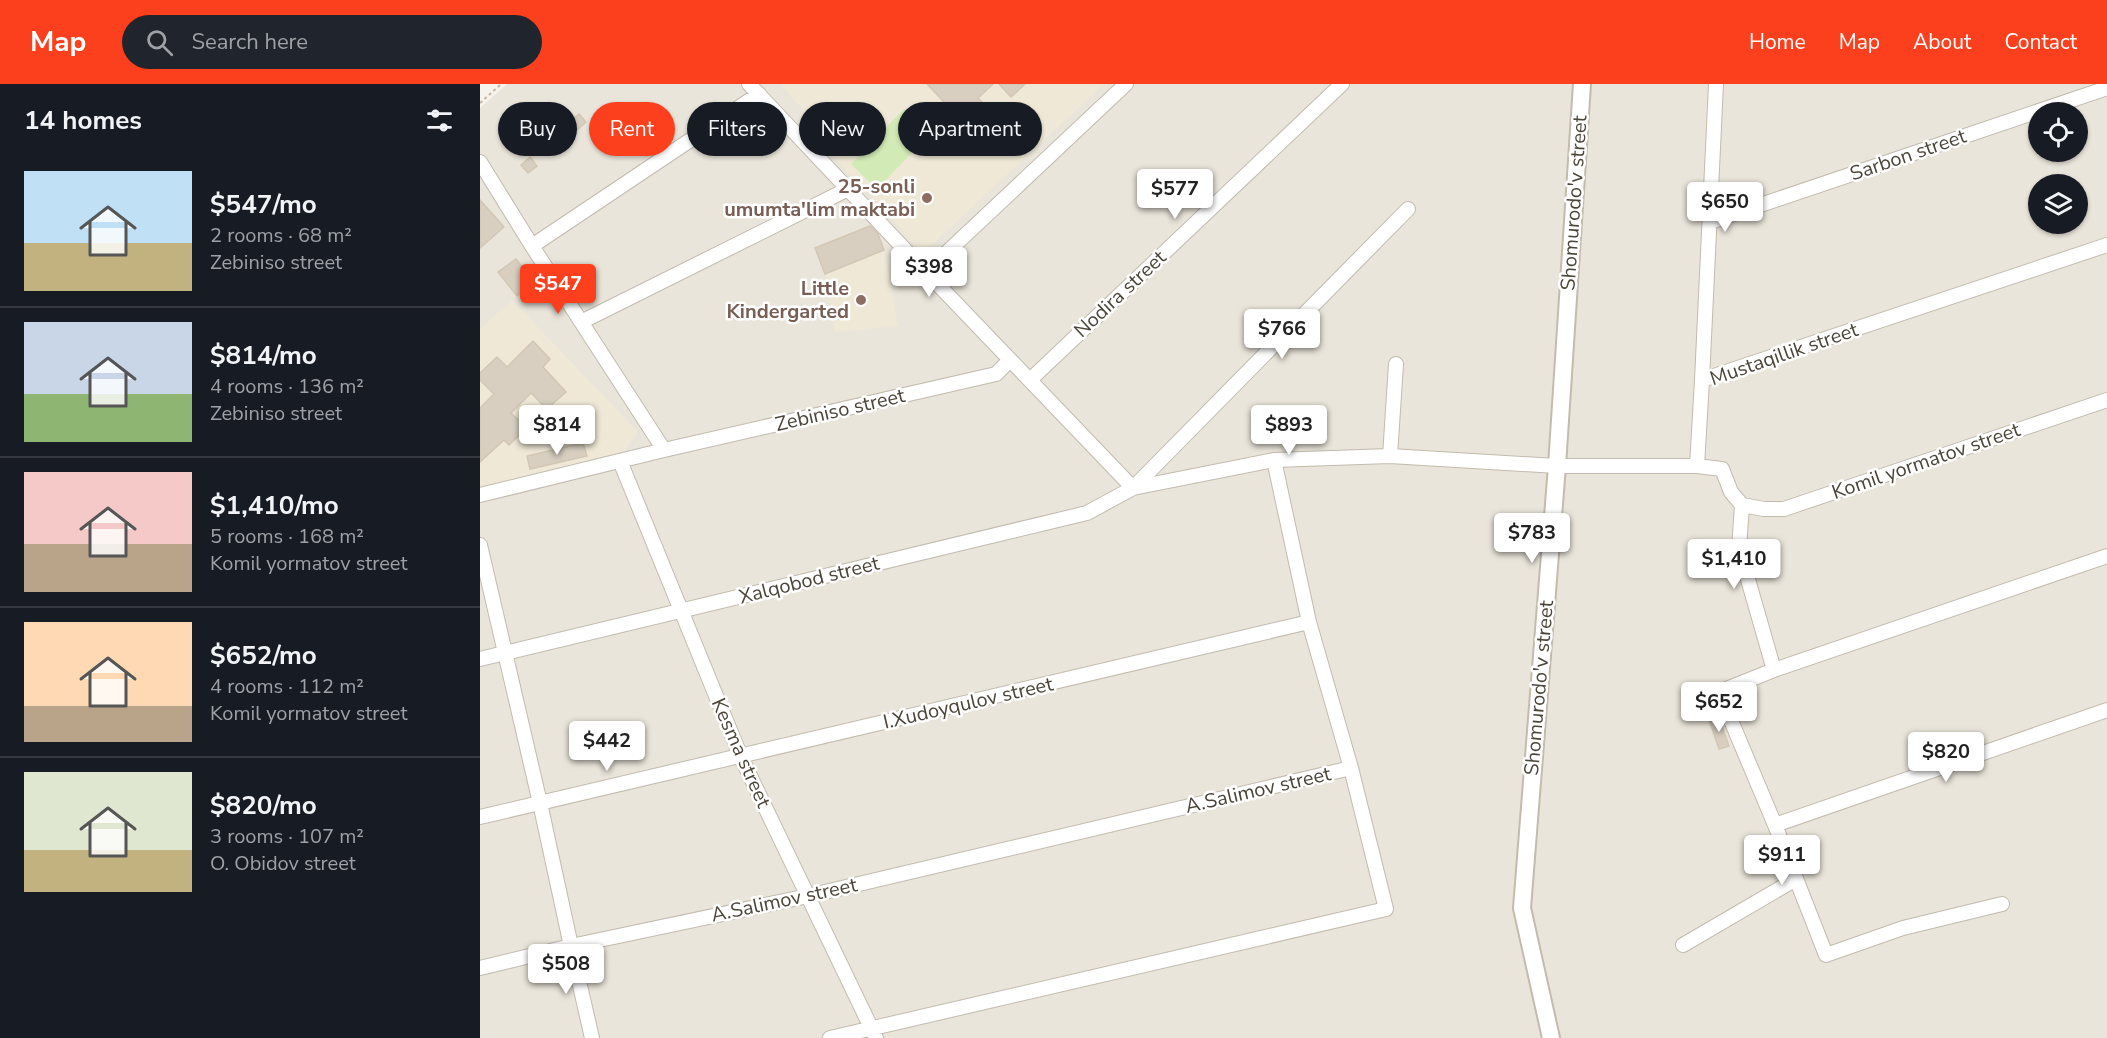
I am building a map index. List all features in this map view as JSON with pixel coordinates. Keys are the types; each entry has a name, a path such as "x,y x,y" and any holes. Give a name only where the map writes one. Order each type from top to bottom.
{"street":[{"path":"749,84 1134,488"},
{"path":"926,272 1126,84"},
{"name":"Nodira street","path":"1030,380 1342,84"},
{"name":"Shomurodo'v street","path":"1551,1038 1522,908 1557,466 1582,84"},
{"path":"1702,380 1716,84"},
{"name":"Sarbon street","path":"1710,222 2107,88"},
{"path":"532,246 759,94"},
{"path":"480,162 664,450"},
{"path":"581,322 848,189"},
{"path":"1134,488 1408,209"},
{"name":"Mustaqillik street","path":"1697,466 1702,380 2107,245"},
{"name":"Zebiniso street","path":"480,495 664,450 996,374 1010,360"},
{"path":"1390,456 1396,364"},
{"name":"Komil yormatov street","path":"1742,505 1764,509 1784,509 2107,400"},
{"path":"1134,488 1274,460 1390,456 1557,466 1697,466 1722,470 1731,492 1742,505 1738,548 1774,670"},
{"path":"1274,460 1309,622 1351,768"},
{"name":"Kesma street","path":"620,461 741,757 874,1033"},
{"name":"Хalqobod street","path":"480,659 1087,513 1134,488"},
{"path":"480,545 592,1038"},
{"path":"2002,904 1903,928 1826,955 1719,692 1774,670 2107,556"},
{"name":"I.Хudoyqulov street","path":"480,817 1309,622"},
{"path":"1775,825 2107,710"},
{"name":"A.Salimov street","path":"480,968 571,946 808,896 1351,768 1386,909 874,1033 830,1038"},
{"path":"1683,945 1796,879"}],"path":[{"path":"480,104 501,84"}],"shaded area":[{"path":"507,84 2107,84 2107,1038 480,1038 480,108"},
{"path":"780,84 1104,84 1042,142 1042,102 898,102 898,156 1027,156 923,253 833,156 886,156 886,102 799,102 799,105"},
{"name":"Little Kindergarted","path":"874,224 884,250 898,326 835,332 825,274 815,248"},
{"path":"512,300 638,432 623,453 480,487 480,329"}],"green space":[{"path":"898,115 898,156 909,156 877,189 851,164 859,156 886,156 886,128"}],"building":[{"path":"927,84 993,84 978,98 982,102 944,102"},
{"path":"999,84 1025,84 1011,97"},
{"path":"579,114 586,122 577,130"},
{"path":"530,157 537,166 528,173 521,165"},
{"path":"480,200 504,227 480,248"},
{"path":"870,226 878,234 884,250 825,274 815,248"},
{"path":"516,259 534,282 517,296 498,272"},
{"path":"533,341 550,359 543,367 566,392 547,409 531,393 511,413 527,428 509,445 504,440 480,462 480,408 494,394 480,380 480,373 497,357 507,367"},
{"path":"583,443 587,456 530,469 527,456"},
{"path":"1718,716 1729,746 1719,749 1709,719"}],"place":[{"name":"25-sonli umumta'lim maktabi","path":"927,198"},
{"name":"Little Kindergarted","path":"861,300"}]}
